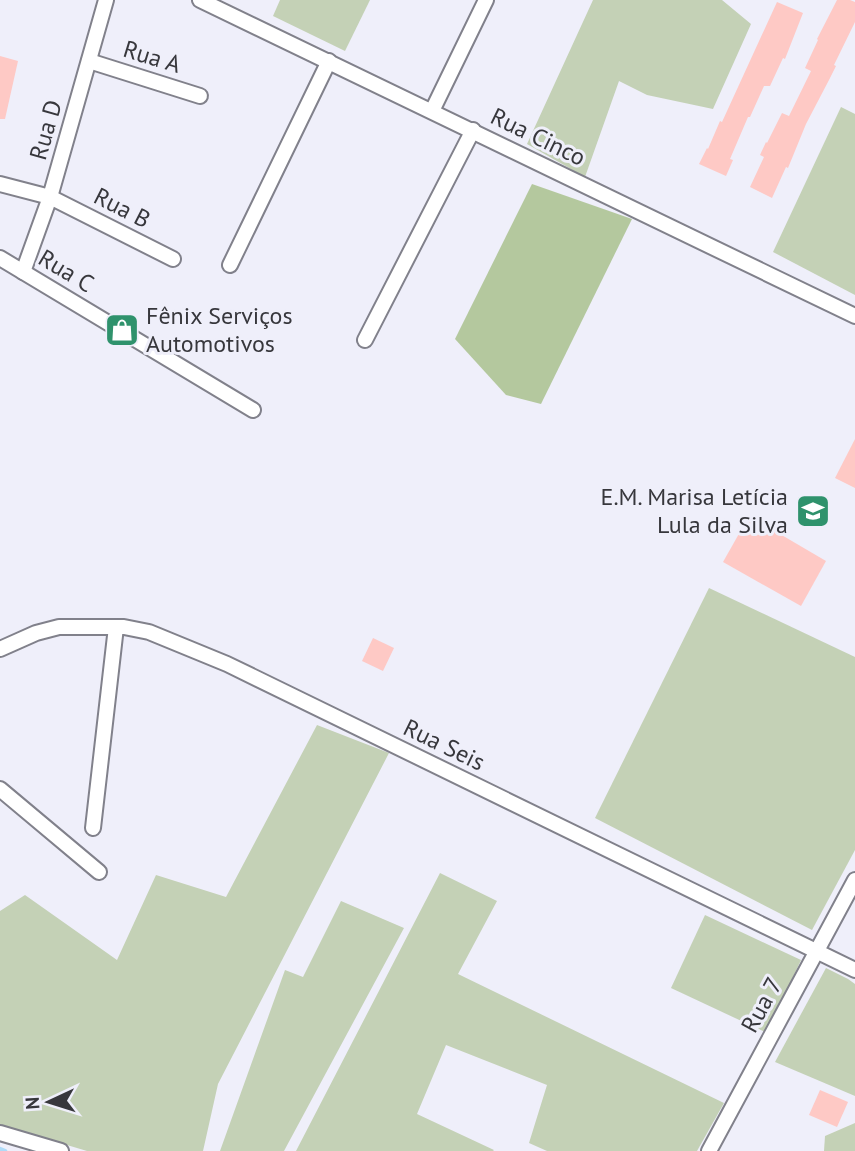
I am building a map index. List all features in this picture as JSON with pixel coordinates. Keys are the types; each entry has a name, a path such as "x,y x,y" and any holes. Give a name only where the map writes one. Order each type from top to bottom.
{"street":[{"name":"Rua D","path":"23,272 50,197 106,0"},
{"name":"Rua Cinco","path":"200,0 855,316"},
{"path":"432,111 486,0"},
{"name":"Rua A","path":"89,61 200,96"},
{"path":"230,265 329,61"},
{"path":"365,341 472,130"},
{"name":"Rua B","path":"0,184 50,197 173,259"},
{"name":"Rua C","path":"0,258 253,410"},
{"name":"Rua Seis","path":"0,649 36,632 59,627 124,627 149,632 228,664 855,970"},
{"path":"93,828 116,627"},
{"path":"0,789 99,872"},
{"name":"Rua 7","path":"709,1151 855,880"},
{"path":"0,1135 61,1151"}],"green space":[{"path":"280,0 370,0 345,51 273,16"},
{"path":"593,0 722,0 751,24 713,109 647,95 619,81 585,177 527,144"},
{"path":"841,107 855,114 855,295 773,252"},
{"path":"532,184 632,219 541,404 506,395 455,339"},
{"path":"709,588 855,657 855,850 812,930 595,818"},
{"path":"317,725 389,753 218,1084 203,1151 87,1151 0,1125 0,911 25,895 117,960 156,875 226,897"},
{"path":"440,873 497,901 458,974 724,1103 697,1151 547,1151 529,1143 547,1085 446,1045 417,1114 493,1151 296,1151"},
{"path":"341,901 404,928 284,1151 220,1151 285,970 303,977"},
{"path":"705,915 801,960 767,1033 671,988"},
{"path":"826,968 855,984 855,1096 775,1062"},
{"path":"855,1123 855,1151 824,1151 825,1136"}],"building":[{"path":"837,0 855,2 855,22 772,198 750,187 764,157 760,155 782,113 789,116 811,71 805,68 817,39"},
{"path":"777,2 803,13 785,59 783,58 770,86 764,86 748,117 730,159 733,160 726,176 699,164 720,121 722,122"},
{"path":"0,56 18,61 5,119 0,119"},
{"path":"855,439 855,488 835,478"},
{"path":"749,516 826,561 801,606 723,562"},
{"path":"373,638 394,648 383,671 362,661"},
{"path":"820,1090 848,1102 837,1127 809,1115"}],"waterway":[{"path":"0,1149 5,1151"}],"place":[{"name":"Fênix Serviços Automotivos","path":"122,330"},
{"name":"E.M. Marisa Letícia Lula da Silva","path":"813,511"}]}
